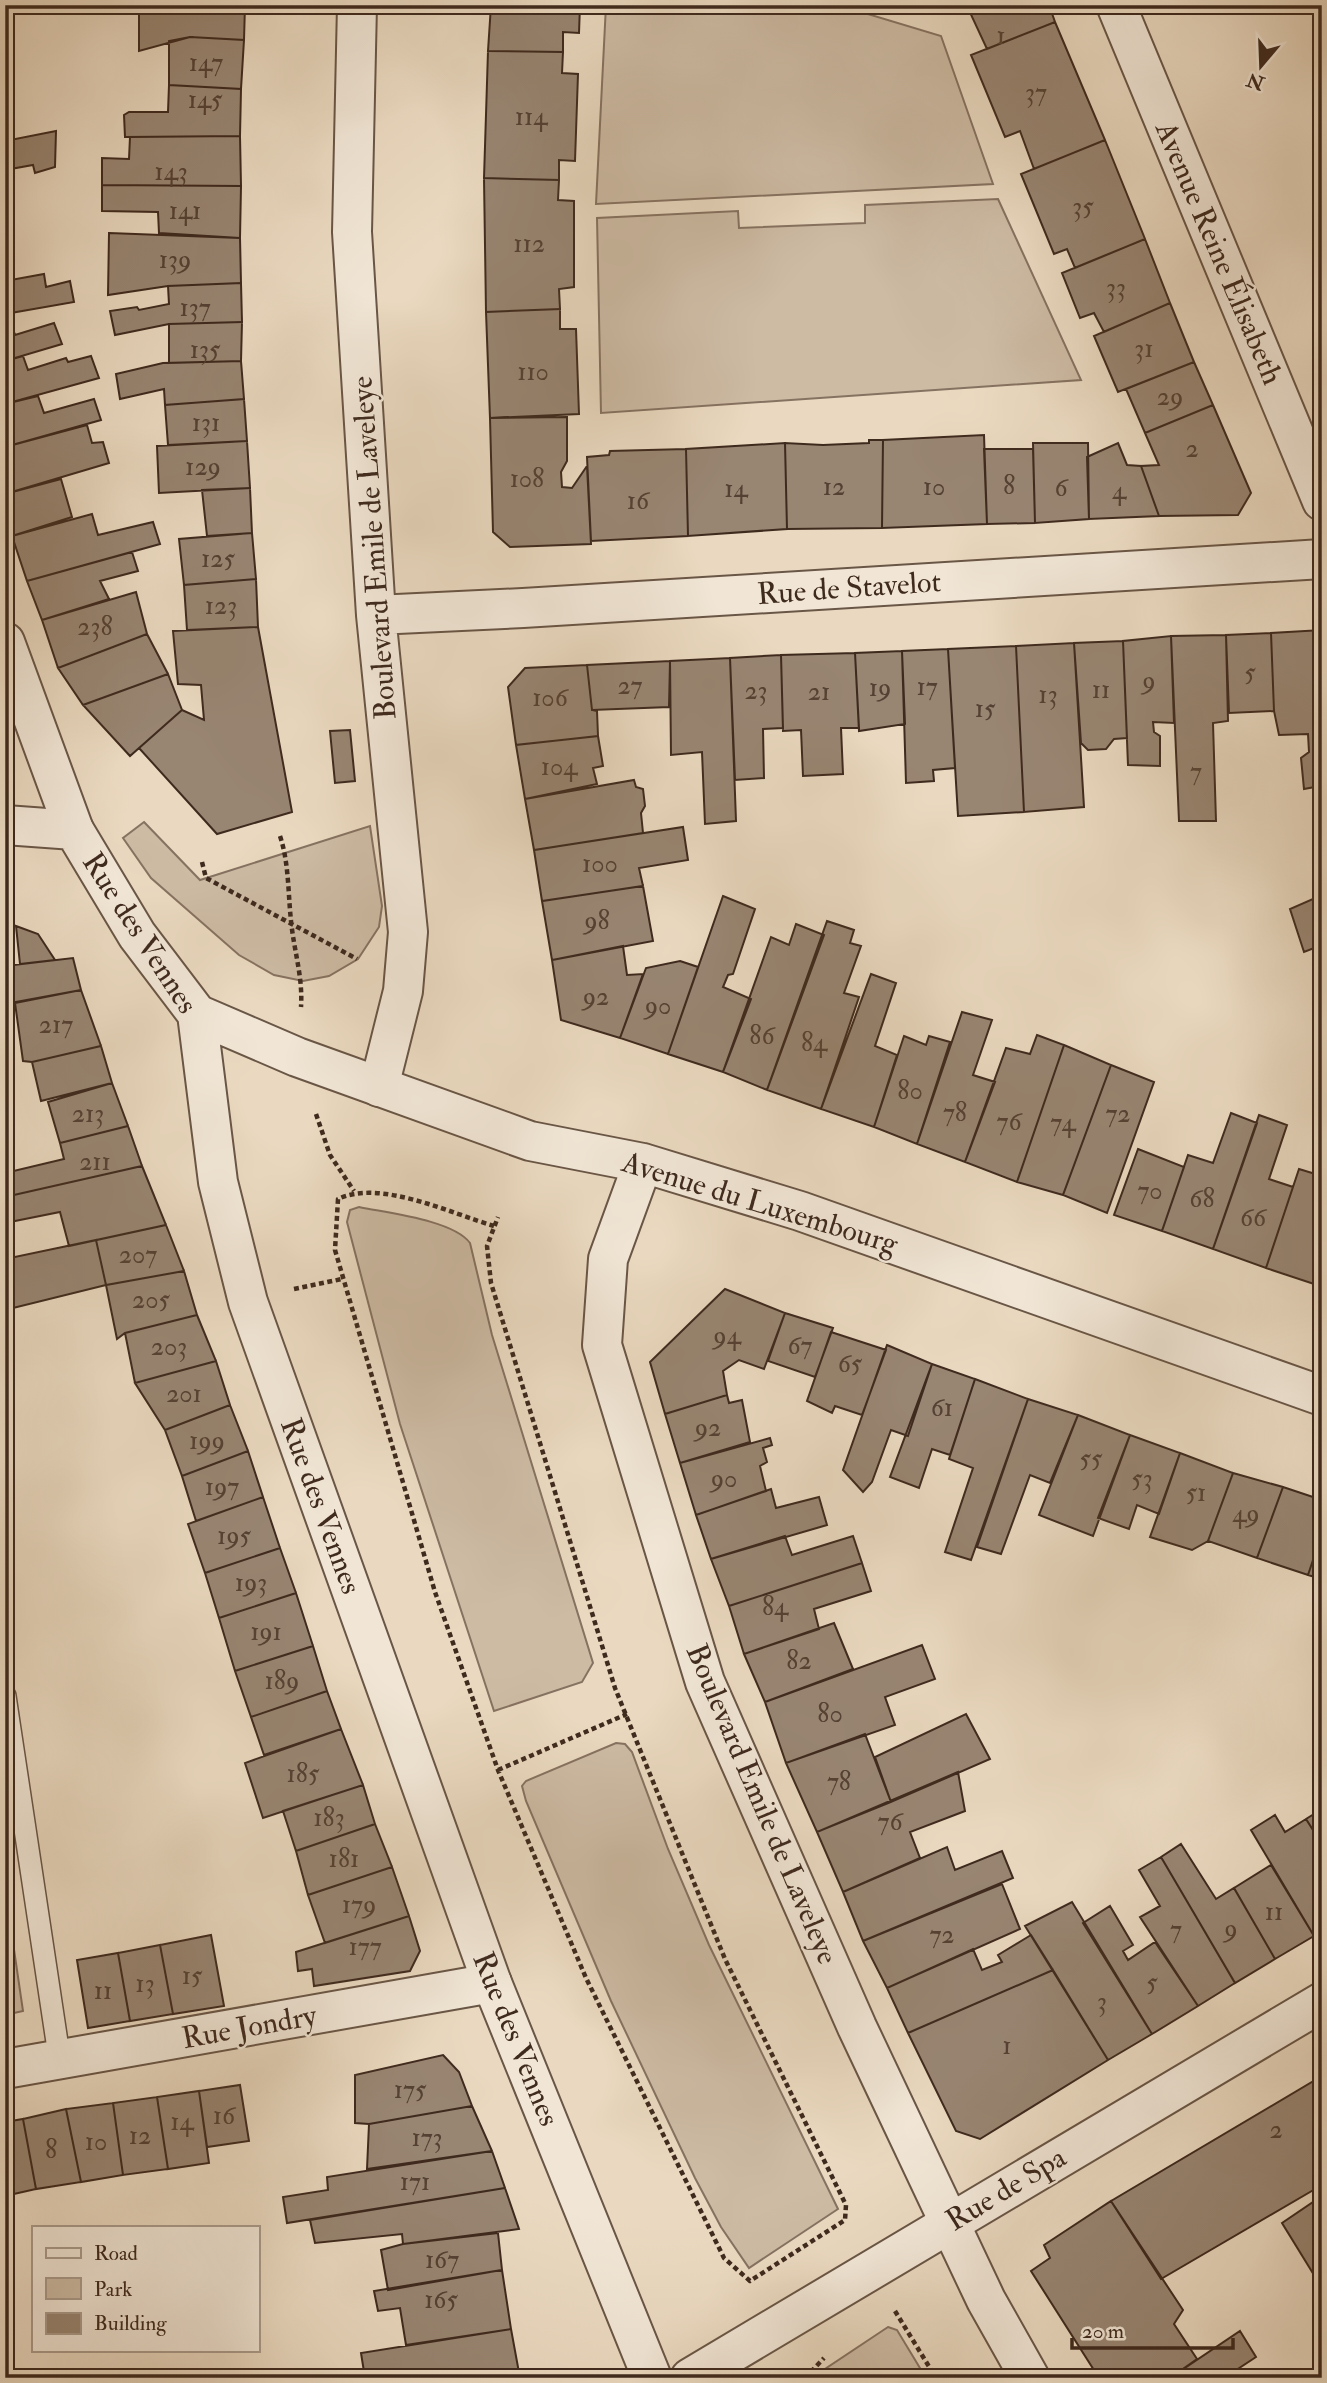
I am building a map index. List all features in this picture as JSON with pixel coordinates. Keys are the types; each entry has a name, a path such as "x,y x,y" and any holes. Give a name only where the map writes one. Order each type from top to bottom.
{"street":[{"name":"Boulevard Emile de Laveleye","path":"357,5 352,232 376,615 408,932 403,991 379,1087"},
{"name":"Avenue Reine Élisabeth","path":"1116,5 1322,501"},
{"name":"Rue de Stavelot","path":"376,615 1322,559"},
{"name":"Rue des Vennes","path":"5,642 74,830 137,935 197,1014 218,1182 248,1302 492,1983 652,2378"},
{"path":"5,825 74,830"},
{"name":"Avenue du Luxembourg","path":"197,1014 297,1057 530,1141 643,1163 800,1211 1322,1396"},
{"name":"Boulevard Emile de Laveleye","path":"643,1163 608,1259 602,1345 705,1682 857,2027 986,2300 1030,2378"},
{"name":"Rue Jondry","path":"5,2069 60,2062 492,1983"},
{"name":"Rue de Spa","path":"690,2378 1322,2002"}],"lane":[{"path":"5,1696 60,2062"}],"path":[{"path":"202,862 206,878 358,959"},
{"path":"494,1226 383,1192 354,1191 338,1199 335,1250 435,1591 498,1770 586,1978 724,2258 750,2281 845,2220 846,2205 725,1959 615,1688 491,1283 487,1246 498,1217"},
{"path":"283,1292 342,1279"},
{"path":"498,1770 627,1714"},
{"path":"897,2310 936,2378"}],"green space":[{"path":"606,5 838,5 941,36 993,184 596,204"},
{"path":"998,199 1081,380 601,413 597,218 738,211 739,228 865,223 865,205"},
{"path":"144,822 200,880 370,826 382,906 379,927 358,959 329,976 303,981 274,975 239,955 151,878 123,838"},
{"path":"359,1207 435,1223 461,1235 470,1243 492,1335 593,1663 582,1682 494,1711 400,1424 347,1222 350,1210"},
{"path":"616,1743 625,1744 632,1752 668,1849 709,1945 838,2209 749,2268 721,2227 695,2178 611,2001 522,1786 526,1781"},
{"path":"5,1888 23,2011 5,2015"},
{"path":"888,2327 897,2330 926,2378 818,2378 822,2371"}],"building":[{"path":"139,5 245,5 244,40 190,37 139,51"},
{"path":"491,5 580,5 579,33 563,32 563,52 488,51"},
{"path":"956,5 1049,5 1055,22 987,49 968,8 964,10"},
{"path":"1055,22 1105,140 1034,169 1020,131 1005,137 971,55"},
{"path":"190,37 244,40 241,89 169,85 169,41"},
{"path":"488,51 563,52 562,73 578,74 575,161 559,160 559,180 484,178"},
{"path":"169,85 241,89 240,136 125,137 124,115 129,112 168,112"},
{"path":"56,131 55,167 35,173 33,165 5,170 5,141"},
{"path":"240,136 241,186 102,185 102,158 129,159 130,137"},
{"path":"1105,140 1145,239 1075,268 1067,249 1054,254 1021,174"},
{"path":"484,178 559,180 558,200 574,201 574,287 559,289 560,309 486,312"},
{"path":"102,185 241,186 240,238 159,233 158,212 102,211"},
{"path":"109,233 240,238 241,283 168,286 108,295"},
{"path":"1145,239 1170,303 1104,332 1094,313 1080,318 1062,273"},
{"path":"44,274 46,287 70,281 74,302 5,314 5,281"},
{"path":"241,283 242,322 169,324 115,335 110,311 137,307 139,310 169,304 168,286"},
{"path":"1170,303 1194,362 1118,392 1094,336"},
{"path":"560,309 560,329 576,329 579,414 490,418 486,312"},
{"path":"8,313 15,335 54,323 62,344 5,361 5,314"},
{"path":"242,322 241,361 169,363 169,324"},
{"path":"23,356 28,370 66,358 68,362 91,356 99,378 5,404 5,361"},
{"path":"241,361 244,399 165,405 164,389 120,399 116,374 163,363"},
{"path":"1194,362 1213,405 1145,433 1126,389"},
{"path":"38,396 44,413 94,399 101,420 5,447 5,404"},
{"path":"244,399 247,441 168,445 165,405"},
{"path":"1213,405 1251,493 1238,515 1159,516 1141,466 1159,465 1145,433"},
{"path":"567,417 567,461 561,472 562,487 572,488 587,466 591,544 510,547 493,532 490,418"},
{"path":"87,425 92,443 103,442 109,463 5,494 5,447"},
{"path":"984,435 987,524 882,528 883,440"},
{"path":"869,440 883,440 882,528 787,529 785,443 823,445 869,443"},
{"path":"247,441 250,488 159,493 157,446"},
{"path":"785,443 787,529 688,536 686,449"},
{"path":"1033,443 1088,443 1089,519 1035,523"},
{"path":"1118,443 1127,465 1141,466 1159,516 1089,519 1087,457"},
{"path":"686,449 688,536 591,541 587,457 609,455 610,451"},
{"path":"984,449 1033,449 1035,523 987,524"},
{"path":"61,479 72,517 12,536 5,519 5,494"},
{"path":"250,488 252,533 207,536 202,490"},
{"path":"92,514 98,535 153,522 160,544 27,581 12,536"},
{"path":"252,533 256,579 184,585 179,539"},
{"path":"132,552 138,571 100,581 109,599 42,620 27,581"},
{"path":"256,579 258,627 187,630 184,585"},
{"path":"136,592 147,634 58,668 42,620"},
{"path":"258,627 292,812 217,834 139,748 182,710 204,720 201,685 178,684 173,631"},
{"path":"1322,630 1320,808 1320,786 1304,789 1301,758 1309,752 1308,734 1279,735 1274,711 1271,633"},
{"path":"1271,633 1274,711 1229,713 1226,635"},
{"path":"147,634 168,674 83,705 58,668"},
{"path":"1226,635 1228,721 1213,723 1216,821 1179,821 1171,636"},
{"path":"1171,636 1174,723 1153,722 1154,732 1160,736 1160,766 1128,765 1123,641"},
{"path":"1123,641 1127,738 1114,739 1106,749 1088,750 1081,743 1074,643"},
{"path":"1074,643 1084,807 1024,812 1016,646"},
{"path":"1016,646 1024,812 958,816 948,649"},
{"path":"948,649 955,768 933,770 934,781 906,783 902,651"},
{"path":"902,651 905,724 859,731 855,653"},
{"path":"855,653 859,728 841,728 843,774 803,776 801,730 783,731 781,655"},
{"path":"781,655 783,728 763,729 764,778 735,780 730,658"},
{"path":"730,658 736,821 705,824 702,752 671,755 670,661"},
{"path":"670,661 669,707 592,710 587,665"},
{"path":"587,665 592,710 597,711 598,736 516,745 508,687 525,668"},
{"path":"168,674 182,710 130,756 83,705"},
{"path":"350,730 355,781 335,783 330,731"},
{"path":"598,736 603,766 593,768 597,784 525,799 516,745"},
{"path":"634,780 636,787 643,789 643,833 534,850 525,799"},
{"path":"683,827 688,860 639,868 643,886 542,901 534,850"},
{"path":"643,886 653,941 552,960 542,901"},
{"path":"1322,895 1322,945 1304,952 1290,909"},
{"path":"723,896 755,909 733,974 728,975 723,987 751,999 723,1072 668,1054"},
{"path":"827,921 854,930 850,943 861,946 844,993 859,997 821,1109 767,1090"},
{"path":"796,924 824,935 767,1090 723,1072 771,937 789,945"},
{"path":"16,926 38,934 55,960 20,964"},
{"path":"623,946 627,975 643,974 620,1038 561,1020 552,960"},
{"path":"73,958 81,990 5,1004 5,966"},
{"path":"680,961 698,967 668,1054 620,1038 646,968"},
{"path":"871,974 896,983 875,1046 897,1055 874,1127 821,1109"},
{"path":"81,990 101,1046 32,1062 23,1061 15,1003"},
{"path":"962,1012 992,1020 973,1075 995,1082 965,1162 917,1144"},
{"path":"1037,1035 1064,1045 1017,1182 965,1162 1006,1048 1030,1054"},
{"path":"904,1036 926,1045 929,1036 950,1042 917,1144 874,1127"},
{"path":"1064,1045 1111,1065 1063,1195 1017,1182"},
{"path":"101,1046 112,1083 41,1101 32,1062"},
{"path":"1111,1065 1154,1082 1107,1213 1063,1195"},
{"path":"112,1083 128,1126 60,1143 48,1102"},
{"path":"1231,1113 1257,1123 1213,1249 1162,1231 1188,1155 1213,1163"},
{"path":"1259,1115 1287,1125 1269,1179 1293,1187 1266,1268 1213,1249"},
{"path":"128,1126 142,1166 5,1197 5,1173 64,1159 60,1143"},
{"path":"1138,1149 1184,1167 1162,1231 1114,1215"},
{"path":"142,1166 166,1225 69,1246 60,1212 5,1223 5,1197"},
{"path":"1299,1169 1322,1176 1322,1270 1317,1285 1266,1268"},
{"path":"166,1225 184,1271 106,1285 96,1240"},
{"path":"96,1240 106,1285 5,1310 5,1259"},
{"path":"184,1271 197,1315 125,1333 117,1339 106,1285"},
{"path":"725,1289 785,1313 764,1369 739,1360 723,1371 727,1395 665,1414 650,1362"},
{"path":"785,1313 833,1328 815,1377 768,1361"},
{"path":"197,1315 216,1361 135,1383 125,1333"},
{"path":"831,1332 886,1350 862,1415 835,1406 832,1413 807,1401"},
{"path":"887,1345 932,1364 908,1436 891,1430 872,1482 863,1492 843,1470"},
{"path":"216,1361 230,1405 165,1430 135,1383"},
{"path":"932,1364 975,1379 950,1455 932,1449 919,1488 890,1477"},
{"path":"975,1379 1028,1399 971,1560 945,1552 973,1468 949,1459"},
{"path":"727,1395 729,1403 742,1400 750,1442 680,1463 665,1414"},
{"path":"1028,1399 1078,1415 1050,1483 1030,1475 1001,1554 977,1547"},
{"path":"230,1405 248,1451 182,1476 165,1430"},
{"path":"1078,1415 1130,1435 1093,1536 1039,1515"},
{"path":"1130,1435 1180,1453 1159,1514 1137,1505 1129,1529 1098,1518"},
{"path":"770,1438 772,1445 763,1448 767,1462 760,1466 766,1491 696,1515 680,1463"},
{"path":"248,1451 263,1497 196,1521 182,1476"},
{"path":"1180,1453 1233,1473 1208,1541 1192,1550 1150,1537"},
{"path":"1233,1473 1283,1487 1257,1558 1208,1541"},
{"path":"1283,1487 1322,1500 1322,1533 1308,1575 1257,1558"},
{"path":"771,1489 776,1508 819,1497 827,1525 711,1559 696,1515"},
{"path":"263,1497 280,1548 205,1573 188,1524"},
{"path":"1322,1533 1322,1579 1308,1575"},
{"path":"785,1536 792,1555 853,1536 862,1563 729,1606 711,1559"},
{"path":"280,1548 296,1593 219,1618 205,1573"},
{"path":"862,1563 871,1591 814,1609 819,1629 744,1654 729,1606"},
{"path":"296,1593 313,1646 235,1671 219,1618"},
{"path":"834,1623 853,1669 765,1702 744,1654"},
{"path":"922,1645 935,1679 885,1697 895,1725 786,1763 765,1702"},
{"path":"313,1646 327,1691 251,1717 235,1671"},
{"path":"327,1691 341,1729 264,1755 251,1717"},
{"path":"966,1714 990,1759 891,1802 875,1757"},
{"path":"341,1729 363,1785 263,1818 245,1763"},
{"path":"865,1734 891,1802 817,1832 786,1763"},
{"path":"958,1772 965,1811 910,1832 920,1858 843,1892 817,1832"},
{"path":"363,1785 375,1824 296,1851 283,1811"},
{"path":"1322,1809 1322,1844 1306,1819"},
{"path":"1275,1815 1285,1832 1306,1819 1322,1844 1322,1931 1314,1936 1251,1830"},
{"path":"375,1824 392,1867 308,1895 296,1851"},
{"path":"1181,1844 1216,1899 1234,1888 1275,1959 1235,1983 1161,1857"},
{"path":"947,1847 955,1870 1002,1851 1013,1878 863,1941 843,1892"},
{"path":"1161,1857 1235,1983 1198,2006 1140,1917 1160,1906 1139,1870"},
{"path":"1271,1865 1314,1936 1275,1959 1234,1888"},
{"path":"392,1867 409,1916 325,1943 308,1895"},
{"path":"1002,1884 1020,1929 887,1988 863,1941"},
{"path":"1072,1902 1152,2034 1108,2060 1025,1926"},
{"path":"1110,1906 1133,1945 1123,1951 1128,1960 1155,1942 1198,2006 1152,2034 1083,1923"},
{"path":"409,1916 420,1951 410,1971 314,1986 312,1969 298,1971 296,1952"},
{"path":"211,1935 224,2006 173,2014 160,1945"},
{"path":"1031,1935 1053,1970 908,2033 887,1988 973,1949 982,1970 1002,1962 998,1955"},
{"path":"160,1945 173,2014 130,2021 118,1953"},
{"path":"118,1953 130,2021 88,2028 77,1960"},
{"path":"1053,1970 1108,2060 980,2139 956,2131 908,2033"},
{"path":"443,2055 459,2072 472,2106 369,2124 355,2123 355,2075"},
{"path":"1322,2076 1322,2185 1161,2279 1111,2201"},
{"path":"240,2085 249,2141 207,2147 199,2091"},
{"path":"199,2091 209,2163 168,2169 157,2097"},
{"path":"157,2097 168,2169 123,2175 113,2103"},
{"path":"113,2103 123,2175 81,2182 66,2109"},
{"path":"472,2106 492,2151 367,2169 369,2124"},
{"path":"66,2109 81,2182 36,2189 23,2119"},
{"path":"23,2119 36,2189 5,2196 5,2122"},
{"path":"492,2151 505,2188 287,2223 283,2197 328,2190 327,2177"},
{"path":"505,2188 519,2229 403,2244 402,2234 315,2243 310,2220"},
{"path":"1322,2196 1322,2288 1282,2223"},
{"path":"1111,2201 1183,2310 1174,2324 1197,2359 1170,2378 1099,2378 1031,2271 1050,2258 1044,2245"},
{"path":"498,2233 502,2270 388,2290 381,2250 403,2244"},
{"path":"502,2270 511,2329 406,2345 400,2308 378,2311 374,2291"},
{"path":"511,2329 520,2378 365,2378 361,2353"},
{"path":"1240,2331 1256,2357 1224,2378 1170,2378"}]}
